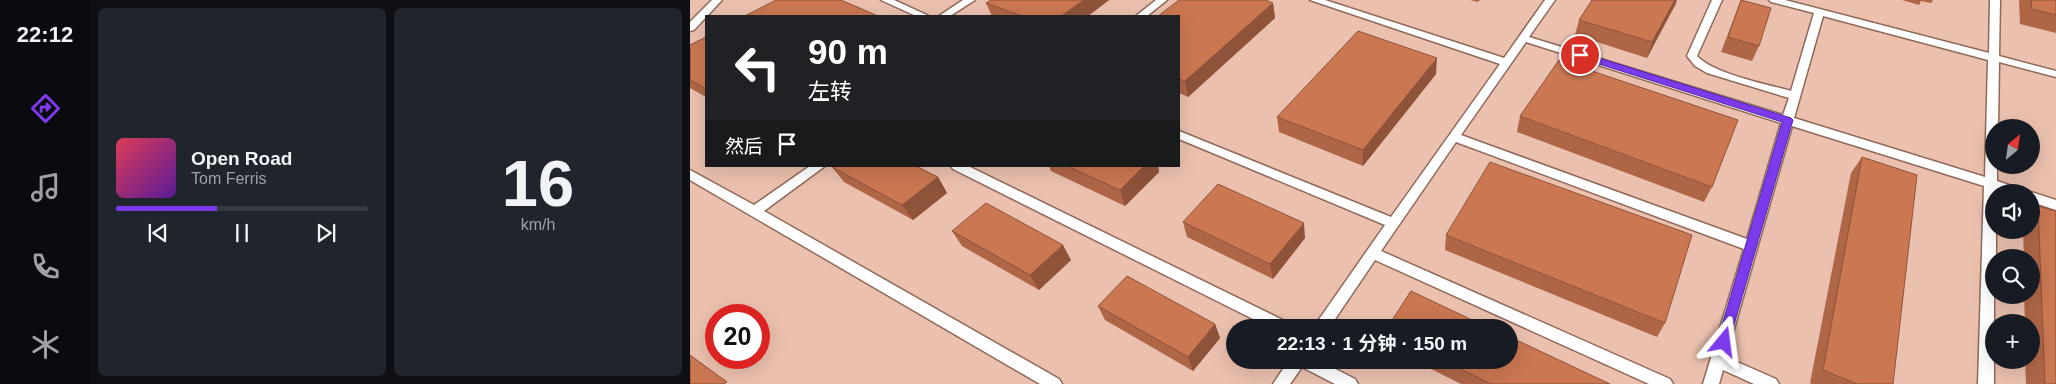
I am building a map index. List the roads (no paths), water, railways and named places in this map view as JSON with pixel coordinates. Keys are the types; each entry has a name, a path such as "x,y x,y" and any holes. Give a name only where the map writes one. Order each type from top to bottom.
{"lane":[{"path":"690,28 718,0"},
{"path":"886,0 922,15"},
{"path":"946,15 970,0"},
{"path":"1143,15 1162,0"},
{"path":"1315,0 1506,62"},
{"path":"1347,10 1358,0"},
{"path":"1326,319 1550,0"},
{"path":"1717,0 1692,56 1699,64 1711,71 1794,96"},
{"path":"1774,0 1806,4 1819,12 2056,74"},
{"path":"1523,38 1991,184 1995,0"},
{"path":"1712,384 1819,12"},
{"path":"1180,135 1393,223"},
{"path":"1454,137 1751,246"},
{"path":"754,211 818,167"},
{"path":"959,167 1268,319"},
{"path":"690,174 1054,384"},
{"path":"2040,200 2056,205"},
{"path":"1986,384 1990,239"},
{"path":"1372,253 1665,384"},
{"path":"1718,361 1771,384"},
{"path":"1281,384 1292,369"},
{"path":"1321,369 1350,384"}]}
